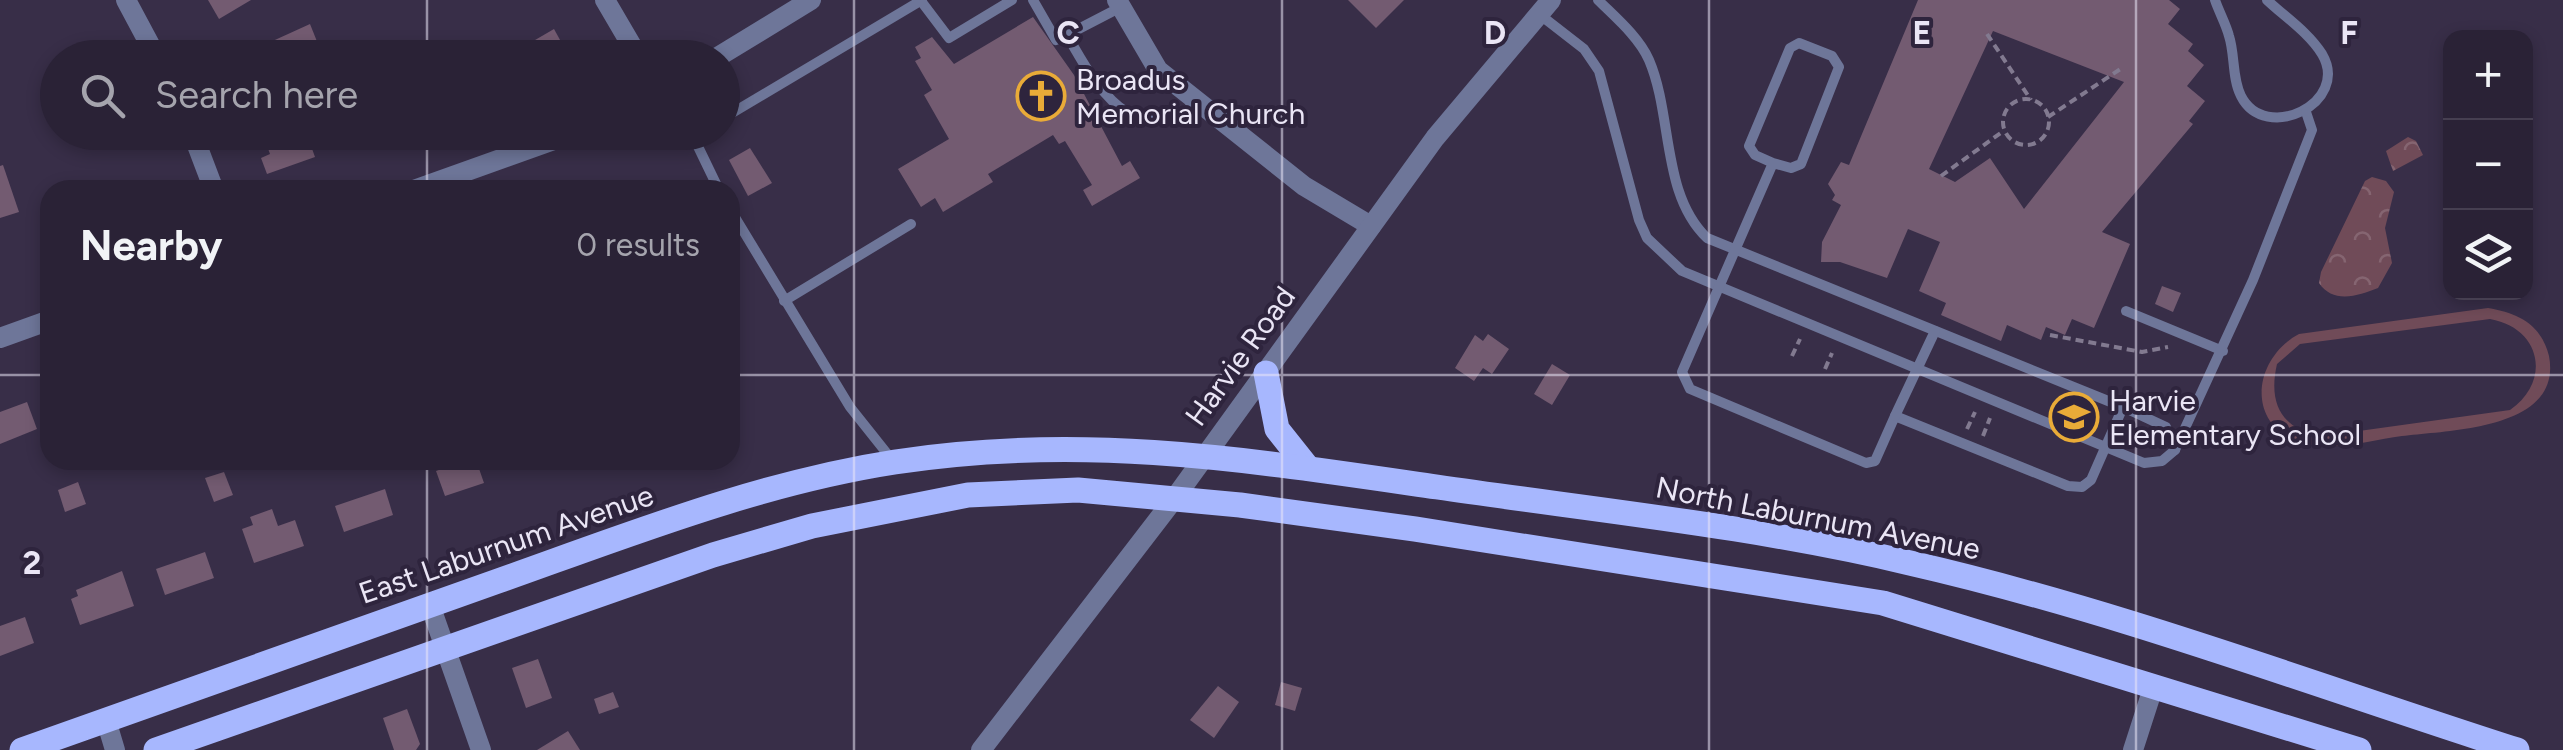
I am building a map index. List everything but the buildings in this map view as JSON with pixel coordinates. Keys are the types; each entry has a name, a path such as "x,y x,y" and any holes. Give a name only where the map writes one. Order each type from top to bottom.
{"main road":[{"path":"1266,373 1271,415 1308,468"},
{"name":"East Laburnum Avenue","path":"22,750 668,521 788,486 894,462 1051,447 1140,448 1204,456"},
{"name":"North Laburnum Avenue","path":"1204,456 1728,530 1910,562 2034,596 2518,750"},
{"path":"156,750 713,556 812,526 968,495 1078,490 1174,498 1415,529 1883,603 2359,750"}],"street":[{"path":"126,0 147,40"},
{"path":"604,0 628,40"},
{"path":"740,43 811,0"},
{"path":"1119,4 1158,70 1304,186 1372,226"},
{"name":"Harvie Road","path":"980,750 1174,498 1483,76 1545,7"},
{"path":"199,150 210,180"},
{"path":"442,180 526,150"},
{"path":"0,338 40,324"},
{"path":"430,605 482,750"},
{"path":"2133,750 2154,685"},
{"path":"106,720 115,750"}],"lane":[{"path":"740,107 922,0 949,38 1012,0"},
{"path":"1032,0 1056,40 1119,4"},
{"path":"1598,0 1648,60 1692,223 1707,238 2122,408 2166,428 2174,450"},
{"path":"2215,0 2230,36 2241,97 2254,110 2276,118 2306,112 2323,94 2328,74 2324,57 2267,0"},
{"path":"1545,7 1599,71 1628,186 1648,238 1682,270 2144,463 2162,461 2174,450 2222,351 2312,130 2306,112"},
{"path":"1067,35 1111,104 1166,120 1198,102"},
{"path":"1799,43 1832,56 1839,67 1801,164 1791,168 1773,163 1755,155 1750,146 1790,48 1799,43"},
{"path":"702,150 714,180"},
{"path":"1773,163 1682,372 1690,389 1866,462 1875,461 1935,331"},
{"path":"784,301 912,224"},
{"path":"740,226 850,407 894,462"},
{"path":"2126,310 2222,351"},
{"path":"1895,416 2068,486 2082,487 2090,480 2122,408"}],"path":[{"path":"1987,34 2031,100"},
{"path":"2048,117 2122,68"},
{"path":"1941,176 2004,131 2006,109 2019,100 2040,104 2048,117 2047,132 2036,143 2021,145 2004,131"},
{"path":"2050,334 2142,352 2167,348 2180,333"},
{"path":"1792,356 1800,339"},
{"path":"1825,369 1832,352"},
{"path":"1967,429 1975,412"},
{"path":"1983,436 1990,418"}],"green space":[{"path":"2408,137 2416,141 2423,155 2393,171 2386,151"},
{"path":"2372,177 2386,181 2394,192 2385,228 2392,263 2378,288 2354,295 2331,294 2319,283 2321,272 2365,181"},
{"path":"2488,308 2509,313 2534,328 2549,356 2549,380 2538,399 2498,422 2352,444 2303,443 2284,435 2271,423 2262,392 2264,375 2272,359 2299,334","holes":["2490,319 2507,324 2530,344 2536,371 2532,385 2510,410 2323,436 2297,428 2277,402 2277,364 2300,344"]}],"place":[{"name":"Broadus Memorial Church","path":"1041,96"},
{"name":"Harvie Elementary School","path":"2074,417"}]}
